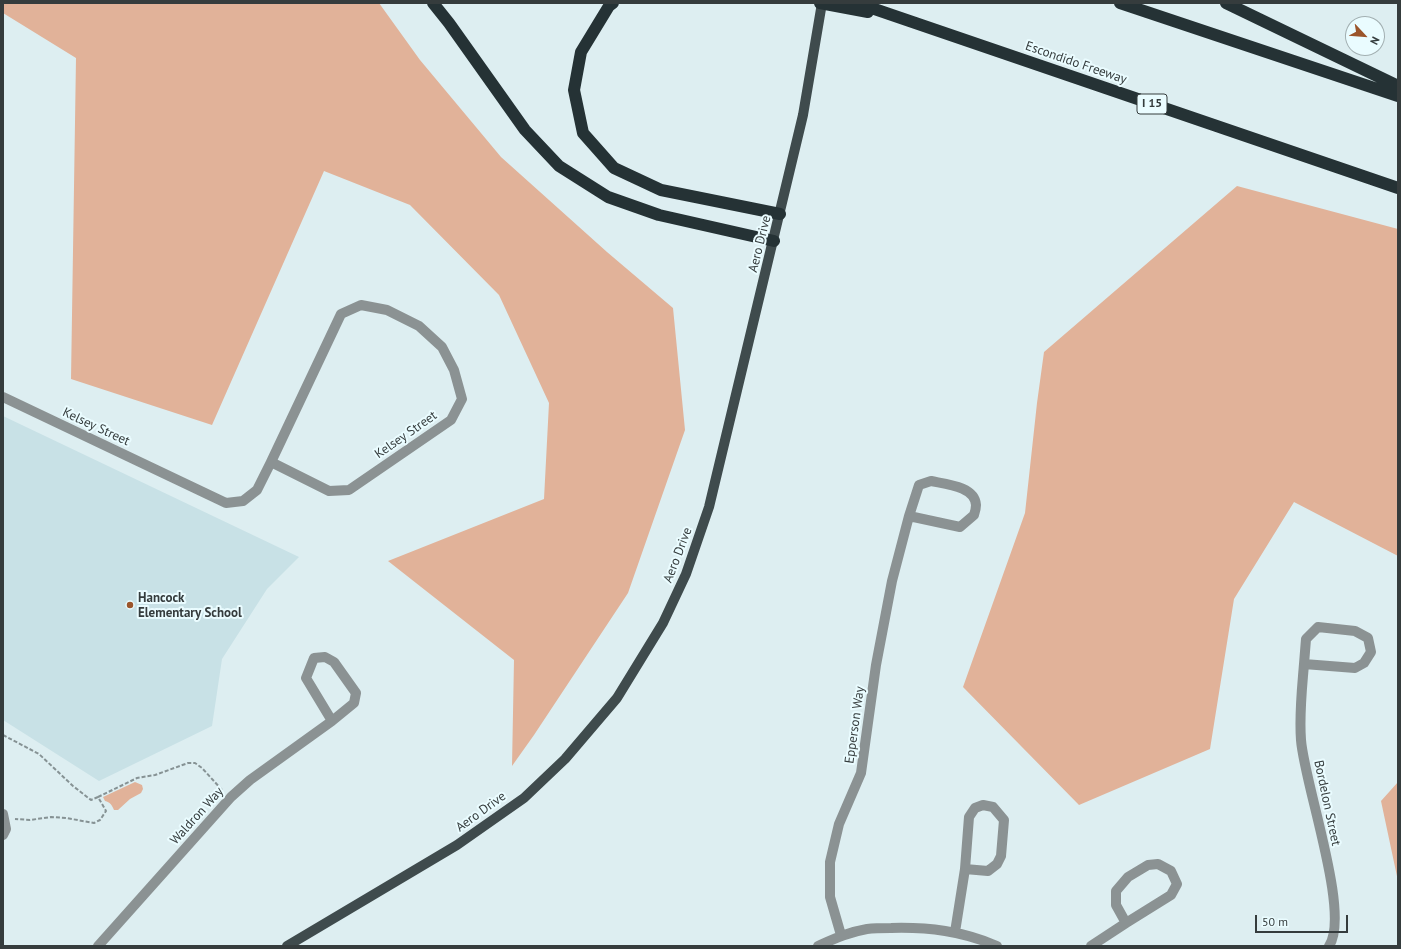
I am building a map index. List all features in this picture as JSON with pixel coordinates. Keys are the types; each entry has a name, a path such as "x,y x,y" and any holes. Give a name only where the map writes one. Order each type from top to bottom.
{"highway":[{"path":"433,3 449,23 525,130 559,166 608,197 659,215 774,241"},
{"path":"613,3 609,6 581,52 574,90 583,133 614,168 661,190 780,214"},
{"path":"821,3 907,20"},
{"name":"Escondido Freeway","path":"857,3 1398,188"},
{"path":"1120,3 1398,96"},
{"path":"1226,3 1398,86"}],"main road":[{"name":"Aero Drive","path":"286,946 457,845 524,798 565,758 617,698 663,623 686,574 706,515 774,241 803,115 821,3"}],"street":[{"name":"Kelsey Street","path":"3,397 226,503 243,501 257,490 341,314 361,305 387,310 419,326 442,347 454,370 462,399 451,420 355,486 349,490 329,491 271,462"},
{"name":"Epperson Way","path":"841,935 830,897 830,862 839,824 861,773 877,657 892,581 909,516 919,485 931,481 965,489 972,496 976,504 974,515 960,526 909,516"},
{"name":"Bordelon Street","path":"1304,664 1354,668 1364,663 1371,652 1368,638 1355,631 1318,628 1306,639 1300,709 1301,741 1329,870 1334,901 1332,945"},
{"name":"Waldron Way","path":"98,946 229,799 250,780 332,721 354,703 356,694 334,662 325,657 314,658 306,678 332,721"},
{"path":"955,932 965,869 969,817 975,808 983,805 993,807 1004,820 1001,856 997,864 988,871 965,869"},
{"path":"3,835 6,829 4,816"},
{"path":"1091,946 1172,895 1177,884 1171,871 1158,864 1148,865 1128,877 1116,891 1116,905 1126,923"},
{"path":"818,946 841,935 868,929 920,928 955,932 997,946"}],"path":[{"path":"3,735 39,754 73,786 91,800 137,778 154,775 188,763 195,763 202,768 229,799"},
{"path":"4,816 30,820 51,817 66,818 94,823 100,820 106,811 98,797"}],"shaded area":[{"path":"3,3 379,3 420,60 501,157 607,252 673,308 685,430 628,593 512,766 514,660 388,561 544,499 549,403 499,295 410,205 324,171 212,425 71,379 76,58 3,13"},
{"path":"1237,186 1398,229 1398,556 1294,502 1234,599 1210,749 1079,805 963,687 1025,513 1044,352"},
{"name":"Hancock Elementary School","path":"3,416 299,557 267,589 222,659 212,726 99,781 3,720"},
{"path":"135,782 142,785 143,789 141,793 130,799 118,810 114,810 111,804 105,801 103,797"},
{"path":"1398,782 1398,881 1381,801"}],"place":[{"name":"Hancock Elementary School","path":"130,605"}]}
